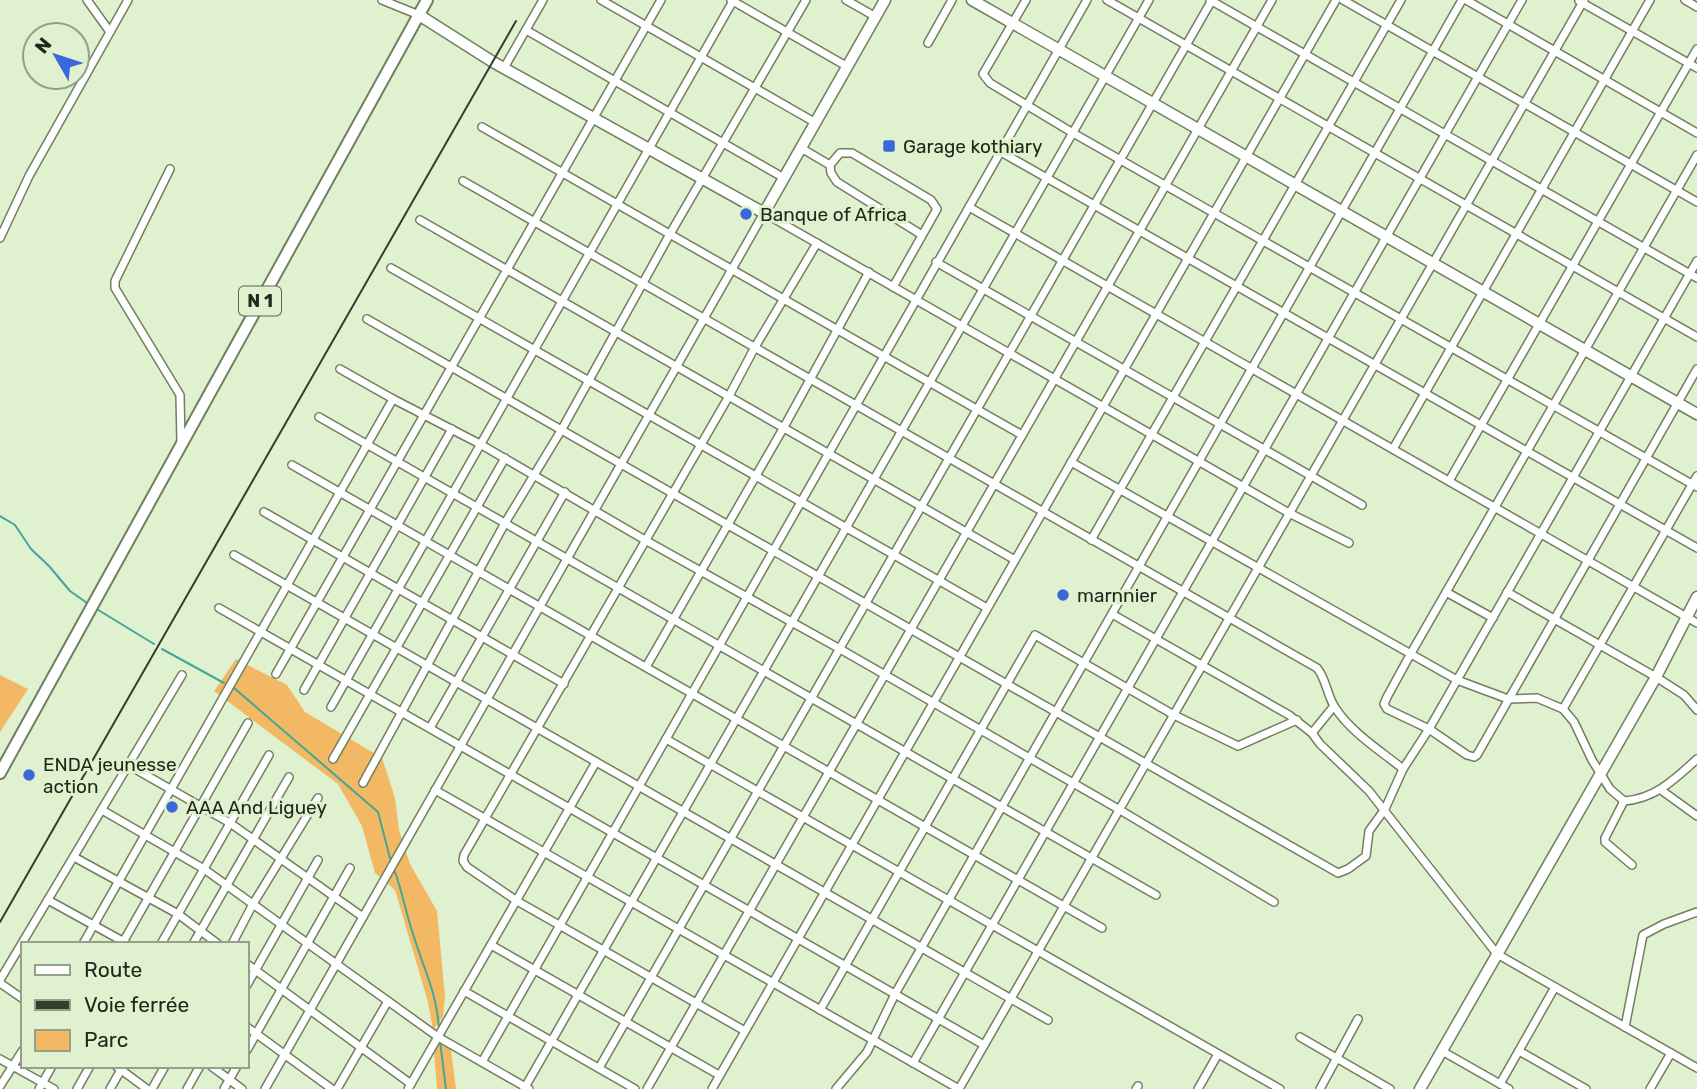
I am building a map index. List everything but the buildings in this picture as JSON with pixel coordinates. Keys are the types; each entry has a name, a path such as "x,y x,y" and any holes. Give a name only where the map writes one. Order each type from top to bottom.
{"highway":[{"name":"N 1","path":"0,773 427,0"}],"main road":[{"path":"419,15 504,68 764,213 885,0"},
{"path":"972,0 1697,414"},
{"path":"1420,1089 1656,677 1697,597"}],"street":[{"path":"87,0 110,32"},
{"path":"0,238 29,176 128,0"},
{"path":"382,0 419,15"},
{"path":"504,68 543,0"},
{"path":"601,0 816,123"},
{"path":"275,674 661,0"},
{"path":"363,783 404,713 427,665 505,523 562,429 670,234 806,0"},
{"path":"846,0 876,17"},
{"path":"928,43 952,0"},
{"path":"1026,0 983,74 990,83 1120,160 1694,486"},
{"path":"482,1062 1087,0"},
{"path":"1107,0 1697,337"},
{"path":"102,810 204,869 438,1037 527,1088 1149,0"},
{"path":"599,1068 1211,0 1693,276"},
{"path":"647,1089 1272,0"},
{"path":"712,1089 1336,0"},
{"path":"1343,0 1697,202"},
{"path":"1091,540 1401,0"},
{"path":"836,1089 867,1052 895,994 1464,0 1697,132"},
{"path":"913,1063 1522,0"},
{"path":"1393,449 1650,0"},
{"path":"1685,0 1697,7"},
{"path":"331,707 732,1 848,67"},
{"path":"435,790 959,1089 1581,1 1697,68"},
{"path":"526,30 784,178"},
{"path":"1449,481 1697,49"},
{"path":"482,127 1022,435"},
{"path":"802,148 830,165"},
{"path":"1001,152 1697,548"},
{"path":"893,287 937,209 931,200 852,153 840,153 830,165 831,173 837,182 922,235"},
{"path":"1697,155 1410,655 1384,704 1387,709 1429,729 1467,755 1474,757 1480,751 1697,369"},
{"path":"170,169 115,281 115,288 180,394 181,443"},
{"path":"463,181 1317,668 1334,706 1346,721 1403,769"},
{"path":"969,207 1697,623"},
{"path":"265,1089 764,213 1289,513 1349,543"},
{"path":"421,220 1015,559"},
{"path":"745,1031 517,901 467,867 463,861 464,855 817,243"},
{"path":"368,319 1338,873 1366,856 1367,835 1385,809 1403,769 1429,729 1664,318 1693,276 1697,261"},
{"path":"936,262 1362,505"},
{"path":"391,268 987,608"},
{"path":"646,667 784,427 869,272"},
{"path":"340,369 565,492 1120,810 1274,902"},
{"path":"84,942 393,399"},
{"path":"318,417 1156,895"},
{"path":"304,690 452,429"},
{"path":"333,759 505,458"},
{"path":"1071,462 1457,680 1508,699 1537,698 1563,709 1574,722 1592,760 1610,789 1624,801 1640,800 1661,790 1697,759"},
{"path":"292,465 1102,928"},
{"path":"1563,709 1665,531 1694,486 1697,476"},
{"path":"430,728 565,492"},
{"path":"264,512 564,684"},
{"path":"234,555 1048,1020"},
{"path":"1446,592 1493,618"},
{"path":"1507,592 1656,677 1684,695 1697,710"},
{"path":"219,608 984,1045"},
{"path":"1112,614 1297,720 1312,733 1385,809 1497,954 1697,1069"},
{"path":"820,1010 1035,635 1174,715 1238,746 1297,720"},
{"path":"24,942 182,676"},
{"path":"1312,733 1334,706"},
{"path":"125,942 248,723"},
{"path":"666,738 1280,1089"},
{"path":"162,942 269,755"},
{"path":"248,965 410,1087 596,762"},
{"path":"128,765 230,823 363,917"},
{"path":"194,942 289,777"},
{"path":"1661,790 1697,816"},
{"path":"233,942 253,904 318,798"},
{"path":"1624,801 1605,842 1632,865"},
{"path":"74,856 178,914 216,942"},
{"path":"248,983 318,859"},
{"path":"248,1047 350,868"},
{"path":"48,900 122,942"},
{"path":"1625,1027 1643,935 1697,912"},
{"path":"491,945 719,1075"},
{"path":"21,947 0,981 21,997"},
{"path":"1500,1084 1555,987"},
{"path":"464,991 635,1089"},
{"path":"337,1089 388,1001"},
{"path":"1320,1089 1358,1019"},
{"path":"248,1028 332,1089"},
{"path":"1300,1037 1390,1089"},
{"path":"1442,1051 1509,1089"},
{"path":"1519,1051 1586,1089"},
{"path":"1650,1089 1671,1053"},
{"path":"0,1086 21,1054"},
{"path":"1198,1089 1218,1054"},
{"path":"0,1059 40,1086 54,1089"},
{"path":"40,1086 51,1068"},
{"path":"77,1089 89,1068"},
{"path":"110,1089 120,1068"},
{"path":"121,1068 150,1089 164,1068"},
{"path":"187,1089 199,1068"},
{"path":"214,1068 242,1089"},
{"path":"224,1089 236,1068"},
{"path":"1256,1089 1262,1079"},
{"path":"937,1089 943,1080"}],"green space":[{"path":"236,659 287,685 305,712 382,758 395,798 399,830 410,864 437,911 445,997 443,1017 433,1030 428,1002 395,890 375,873 362,826 338,784 214,691"},
{"path":"0,675 28,689 0,732"},
{"path":"436,1042 451,1050 456,1089 437,1089 434,1052"}],"waterway":[{"path":"0,516 15,525 31,549 70,591 87,603"},
{"path":"95,608 154,644"},
{"path":"162,649 224,683"},
{"path":"234,688 378,812 390,858"},
{"path":"395,872 433,994 439,1029"},
{"path":"440,1041 446,1089"}],"railway":[{"path":"0,922 516,21"}],"place":[{"name":"Garage kothiary","path":"889,146"},
{"name":"Banque of Africa","path":"746,214"},
{"name":"marnnier","path":"1063,595"},
{"name":"ENDA jeunesse action","path":"29,775"},
{"name":"AAA And Liguey","path":"172,807"}]}
